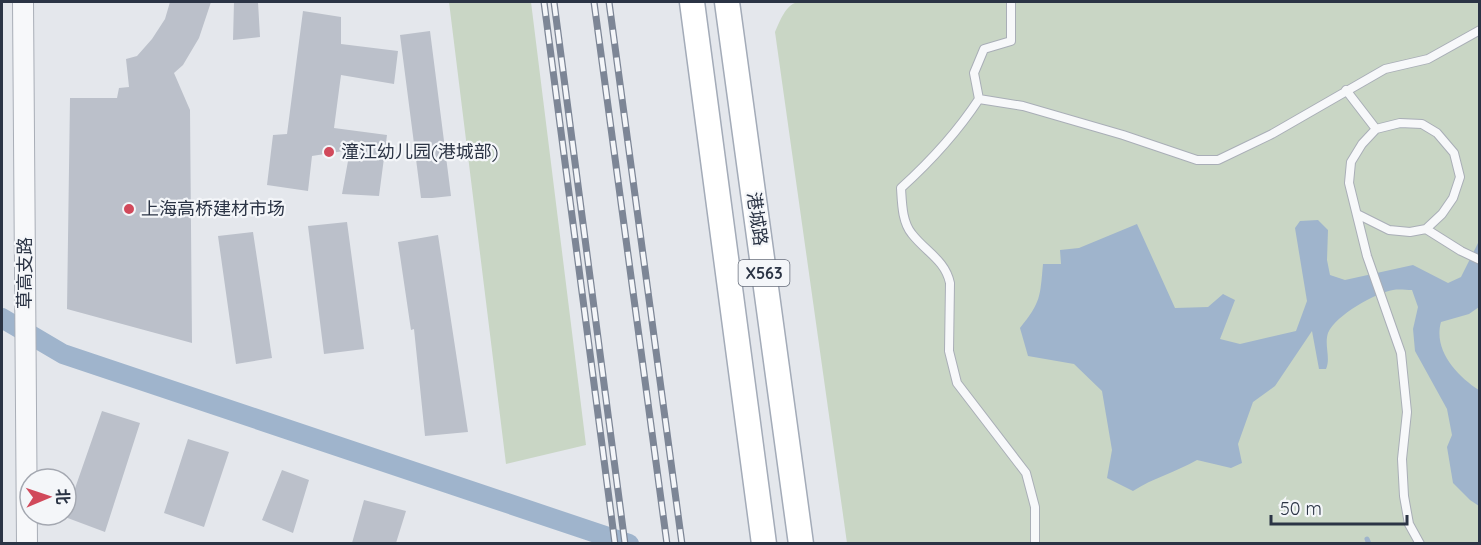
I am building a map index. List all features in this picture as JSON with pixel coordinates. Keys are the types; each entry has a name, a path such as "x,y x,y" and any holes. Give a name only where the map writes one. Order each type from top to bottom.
{"main road":[{"name":"港城路","path":"692,2 765,543"},
{"name":"港城路","path":"727,2 801,543"}],"street":[{"name":"草高支路","path":"23,2 27,543"}],"lane":[{"path":"1011,2 1011,41 984,49 974,73 979,99 961,126 935,157 902,188 902,210 911,233 938,259 948,273 950,283 949,351 957,383 1026,473 1035,507 1035,543"},
{"path":"979,99 1023,106 1123,135 1197,160 1218,160 1272,134 1385,69 1428,59 1479,30"},
{"path":"1346,90 1376,129"},
{"path":"1357,214 1389,230 1410,232 1426,229 1442,214 1453,198 1460,177 1454,153 1437,133 1422,124 1400,123 1376,129 1362,144 1351,162 1349,183 1367,256 1402,362 1407,412 1402,459 1404,496 1409,524 1420,543"},
{"path":"1426,229 1479,260"}],"green space":[{"path":"449,2 531,2 586,445 506,464"},
{"path":"797,2 1479,2 1479,543 847,543 775,32 786,10"}],"water":[{"path":"1318,220 1328,230 1327,260 1330,275 1345,280 1413,265 1448,283 1461,277 1479,241 1479,307 1469,314 1441,322 1439,332 1444,352 1455,370 1479,390 1479,506 1453,483 1447,447 1452,435 1447,409 1415,351 1413,329 1418,307 1412,290 1393,290 1376,295 1339,319 1328,333 1326,369 1319,369 1312,331 1275,386 1253,402 1238,444 1242,463 1231,468 1197,460 1133,491 1107,478 1112,450 1102,391 1074,364 1028,356 1020,328 1036,305 1043,264 1061,264 1060,250 1079,248 1137,224 1175,308 1208,307 1223,294 1235,300 1220,339 1240,344 1296,331 1307,301 1295,228 1300,221"}],"building":[{"name":"上海高桥建材市场","path":"170,2 211,2 199,38 183,65 174,73 190,110 192,343 67,309 70,98 117,98 119,88 129,87 126,59 137,56 152,39 165,19"},
{"path":"234,2 258,2 260,37 233,40"},
{"path":"303,11 341,17 341,44 398,51 394,84 341,75 334,128 387,135 379,196 342,194 350,150 312,156 308,191 267,185 273,135 287,134"},
{"path":"430,31 451,196 421,198 400,35"},
{"path":"347,222 364,349 324,354 308,226"},
{"path":"253,232 272,358 236,364 218,236"},
{"path":"438,235 468,432 425,436 414,329 411,330 398,242"},
{"path":"102,411 140,423 105,532 78,522 78,480"},
{"path":"188,439 229,452 204,527 164,513"},
{"path":"282,470 309,480 293,533 262,520"},
{"path":"364,500 406,511 396,543 352,543"}],"waterway":[{"path":"2,318 63,354 629,544"},
{"path":"1367,539 1369,544"}],"railway":[{"path":"544,2 615,544"},
{"path":"554,2 625,544"},
{"path":"594,2 667,544"},
{"path":"609,2 682,544"}],"place":[{"name":"潼江幼儿园(港城部)","path":"329,152"},
{"name":"上海高桥建材市场","path":"129,209"}]}
